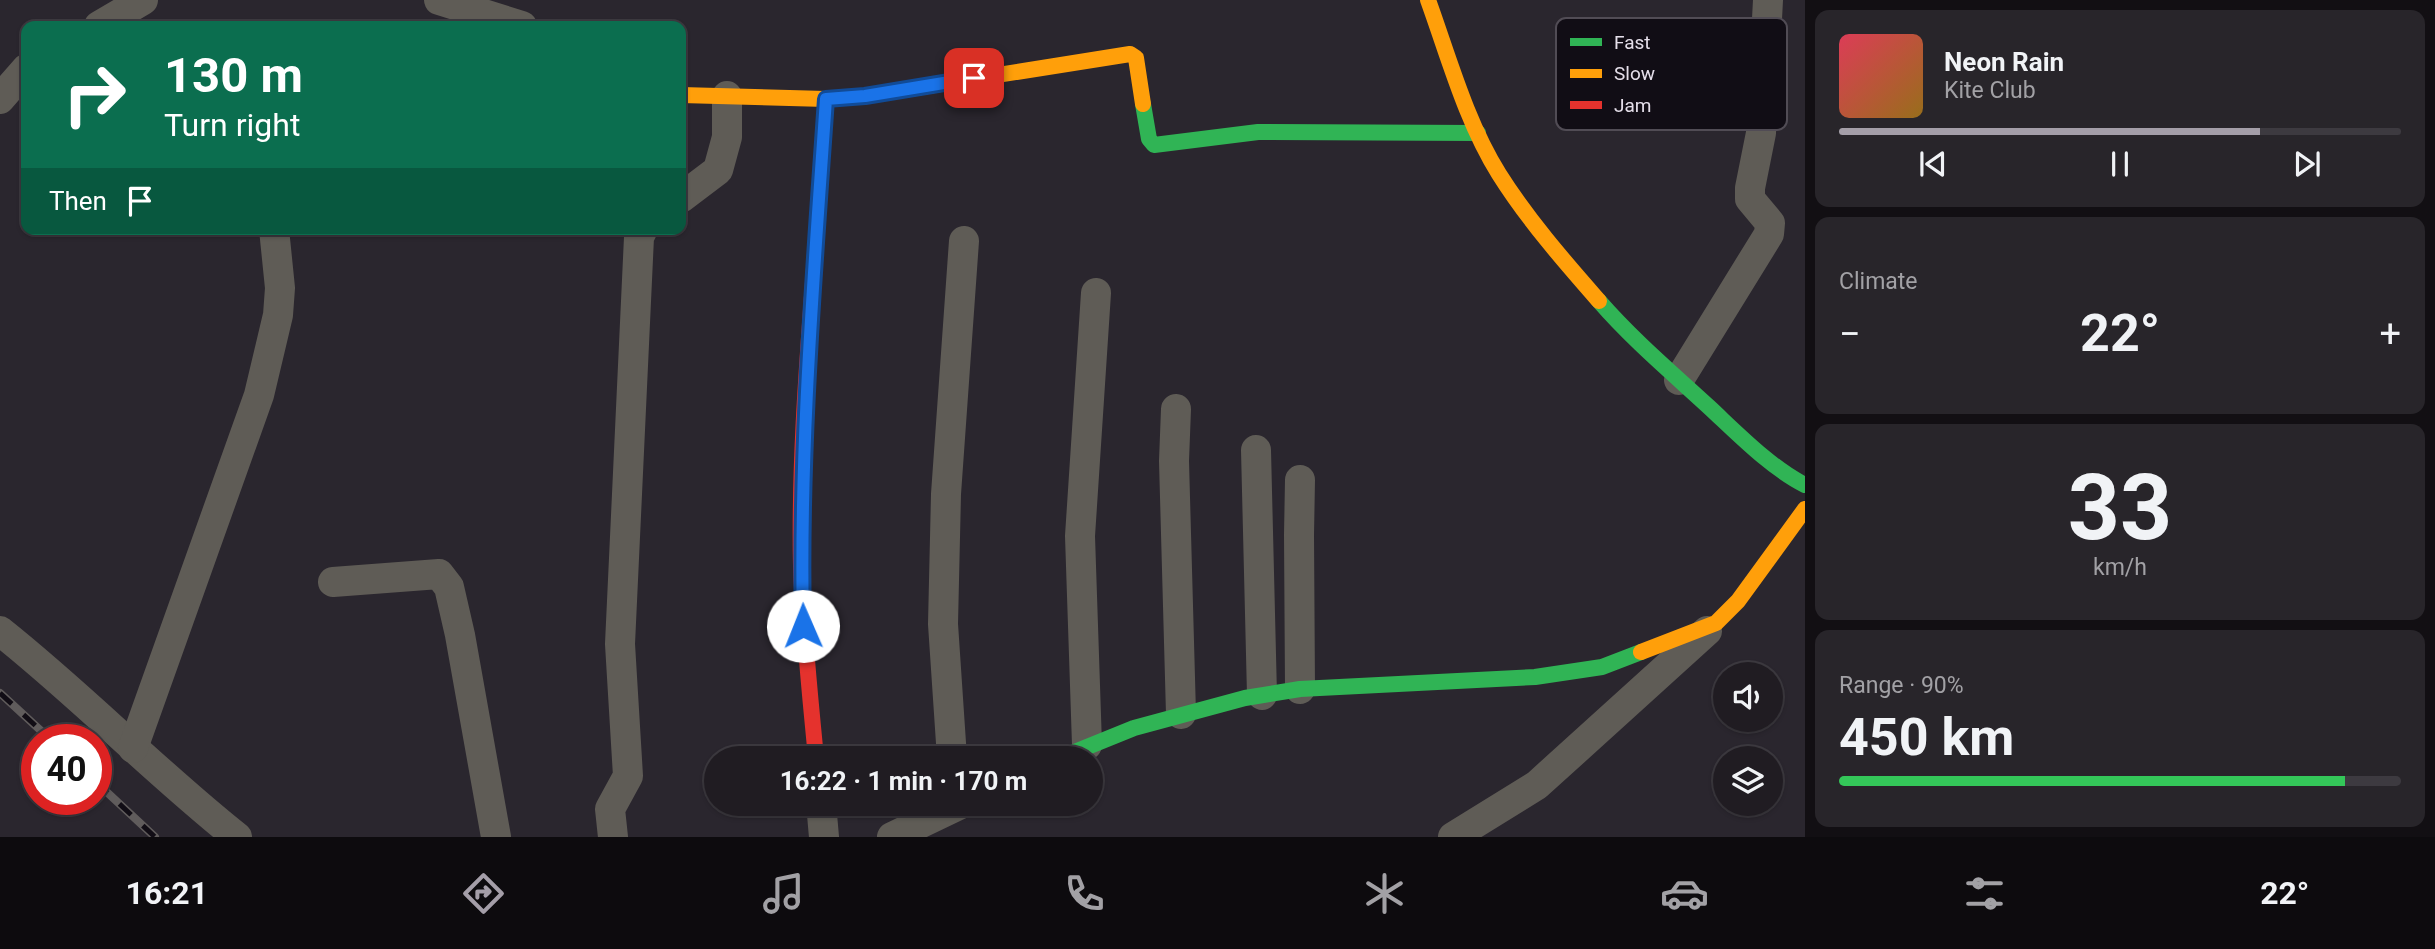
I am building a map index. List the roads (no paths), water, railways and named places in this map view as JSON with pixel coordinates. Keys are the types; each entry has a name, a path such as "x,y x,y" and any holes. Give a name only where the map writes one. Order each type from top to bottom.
{"street":[{"path":"439,0 506,21"},
{"path":"1428,0 1478,133 1499,174 1551,246 1620,325 1734,430 1805,485"},
{"path":"1767,18 1768,0"},
{"path":"105,21 125,4"},
{"path":"686,95 826,99 865,96 1130,54 1136,58 1149,139 1154,145 1258,132 1478,133"},
{"path":"0,99 21,75"},
{"path":"686,194 718,170 727,137 727,96"},
{"path":"815,746 803,626 801,535 826,99"},
{"path":"1679,380 1769,233 1770,223 1750,199 1761,130"},
{"path":"133,748 259,395 278,316 281,288 275,235"},
{"path":"613,837 610,809 628,776 620,644 640,235"},
{"path":"951,746 943,624 946,494 964,241"},
{"path":"1096,293 1080,536 1087,745 1181,714 1300,689 1535,677 1602,667 1716,623"},
{"path":"1176,409 1174,461 1181,714"},
{"path":"1256,450 1262,695"},
{"path":"1300,480 1300,689"},
{"path":"1452,837 1537,785 1716,623 1738,601 1805,509"},
{"path":"333,582 439,574 449,587 496,837"},
{"path":"0,631 35,659 183,794 237,837"},
{"path":"822,816 824,837"},
{"path":"892,837 934,816"}],"railway":[{"path":"0,693 34,724"},
{"path":"112,797 155,837"}]}
